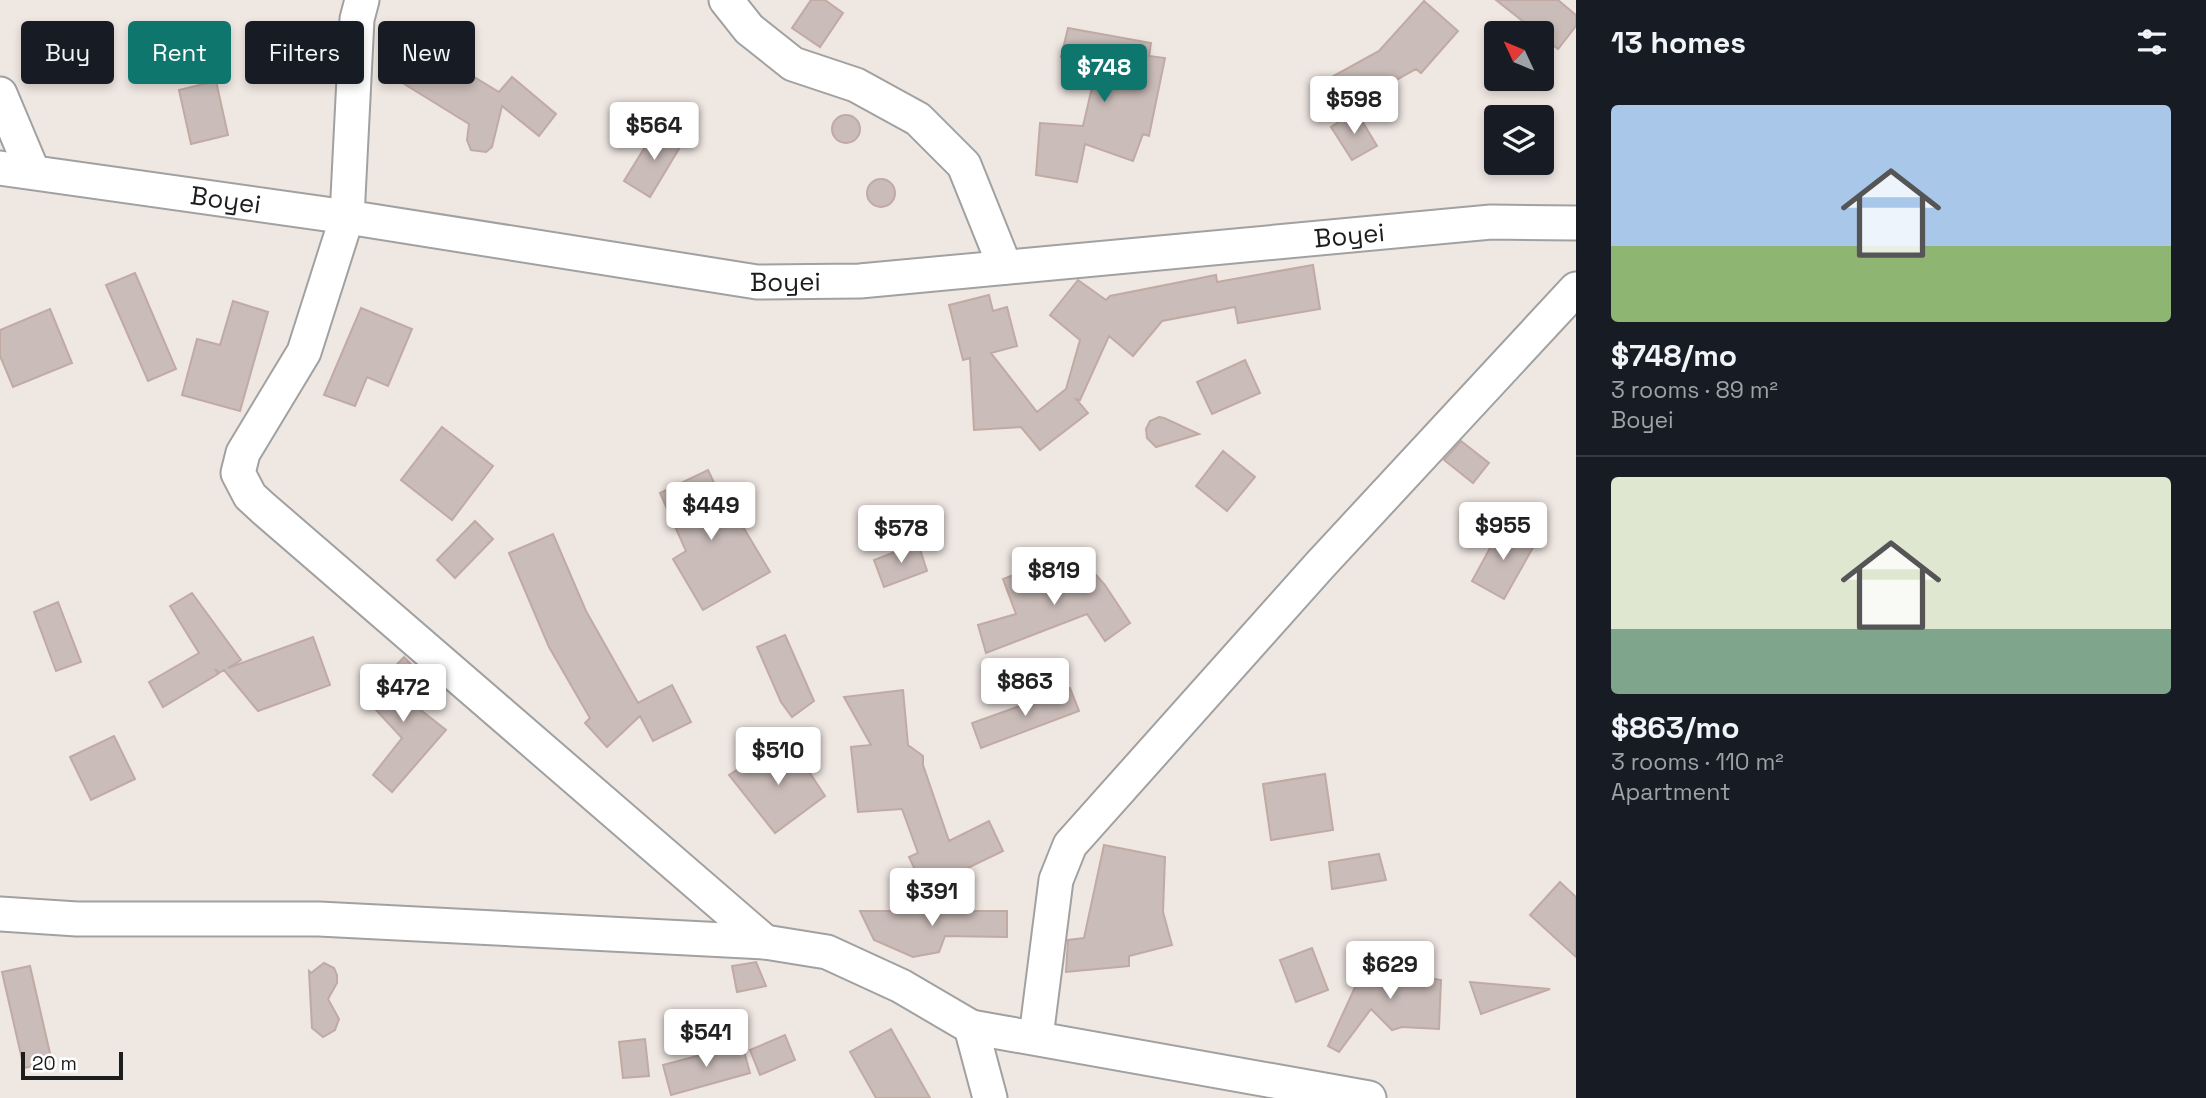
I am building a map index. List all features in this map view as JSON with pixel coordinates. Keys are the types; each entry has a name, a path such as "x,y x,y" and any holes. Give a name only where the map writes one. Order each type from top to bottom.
{"street":[{"path":"362,0 357,19 347,217 304,352 243,453 238,473 250,496 765,942"},
{"path":"726,0 749,29 793,64 856,85 918,119 964,165 1005,267"},
{"path":"0,94 16,169"},
{"name":"Boyei","path":"16,169 347,217 757,282 846,282 1491,222 1576,223"},
{"path":"1036,1037 1056,880 1070,845 1321,565 1576,289"},
{"path":"0,914 77,919 319,919 765,942 827,952 901,986 971,1027 1369,1098"},
{"path":"971,1027 990,1098"}],"building":[{"path":"811,0 825,0 843,13 820,47 792,28"},
{"path":"1496,0 1558,0 1576,15 1576,26 1558,49 1554,46 1554,21 1523,21"},
{"path":"1424,1 1458,31 1421,73 1416,69 1338,113 1321,83 1379,51"},
{"path":"1068,28 1151,43 1149,56 1165,58 1149,136 1143,134 1133,161 1085,144 1077,182 1036,175 1040,123 1083,126 1097,66 1061,57"},
{"path":"475,77 499,92 512,77 556,114 539,136 502,106 492,147 486,152 471,150 467,140 469,124 404,84 475,84"},
{"path":"217,84 228,135 191,144 179,90"},
{"path":"1356,111 1377,146 1352,160 1331,127"},
{"path":"846,115 856,119 860,129 856,139 846,143 836,139 832,129 836,119"},
{"path":"658,126 683,142 650,197 624,181"},
{"path":"881,179 891,183 895,193 891,203 881,207 871,203 867,193 871,183"},
{"path":"1313,265 1320,309 1238,323 1235,307 1162,321 1133,356 1109,336 1080,400 1076,399 1088,413 1040,450 1021,427 974,430 970,358 963,360 949,305 989,295 993,311 1007,307 1017,346 991,353 1037,412 1066,389 1080,340 1050,315 1078,280 1106,300 1110,296 1216,275 1217,282"},
{"path":"135,273 176,369 148,381 106,285"},
{"path":"233,301 268,312 240,411 182,395 197,339 220,345"},
{"path":"361,308 412,329 388,386 367,377 355,406 324,395"},
{"path":"50,309 72,363 13,387 0,356 0,330"},
{"path":"1245,360 1260,393 1212,414 1197,382"},
{"path":"1159,417 1199,434 1156,447 1147,438 1146,429 1150,421"},
{"path":"442,427 493,466 452,520 401,480"},
{"path":"1461,441 1489,463 1473,483 1444,460"},
{"path":"1223,451 1255,477 1227,511 1196,486"},
{"path":"708,470 733,523 739,520 770,572 703,610 673,559 686,551 660,493"},
{"path":"475,521 493,539 455,578 437,560"},
{"path":"1502,526 1535,544 1504,599 1472,581"},
{"path":"553,534 586,611 638,703 672,685 691,722 653,741 640,716 607,747 585,723 590,718 549,647 509,553"},
{"path":"918,543 927,571 884,587 874,560"},
{"path":"1081,558 1105,585 1130,623 1105,641 1087,614 986,653 978,625 1016,614 1003,579 1029,569 1038,591"},
{"path":"192,593 241,660 228,668 313,637 330,685 258,711 224,670 219,673 215,669 218,674 163,707 149,682 199,653 170,606"},
{"path":"58,602 81,662 56,671 34,612"},
{"path":"785,635 814,701 792,717 781,702 757,647"},
{"path":"404,657 423,677 403,696 446,730 392,792 373,775 402,738 365,698"},
{"path":"1070,688 1079,711 981,748 972,723"},
{"path":"903,690 908,745 923,756 923,765 949,841 989,821 1003,851 924,889 909,857 918,853 902,809 858,812 851,747 871,745 844,697"},
{"path":"114,736 135,779 91,800 70,757"},
{"path":"796,752 825,796 775,833 729,775 760,755"},
{"path":"1325,774 1333,830 1271,840 1263,784"},
{"path":"1104,845 1165,857 1163,912 1172,945 1129,956 1129,966 1066,972 1068,940 1084,938"},
{"path":"1379,854 1386,880 1332,889 1329,862"},
{"path":"1560,882 1576,897 1576,957 1530,915"},
{"path":"860,911 1007,911 1007,937 945,936 939,952 913,957 874,940"},
{"path":"1374,946 1389,971 1441,980 1439,1029 1402,1027 1392,1030 1371,1009 1339,1052 1328,1046"},
{"path":"1312,948 1328,990 1296,1002 1280,960"},
{"path":"756,962 766,986 737,992 732,966"},
{"path":"324,963 334,968 337,975 337,983 328,999 339,1019 335,1030 323,1037 312,1028 309,971 311,973"},
{"path":"30,966 52,1062 24,1068 2,972"},
{"path":"1470,982 1550,989 1481,1014"},
{"path":"891,1029 930,1098 876,1098 850,1052"},
{"path":"785,1035 795,1060 760,1075 750,1050"},
{"path":"645,1039 649,1076 623,1078 619,1042"},
{"path":"742,1044 750,1073 671,1095 663,1065"}]}
